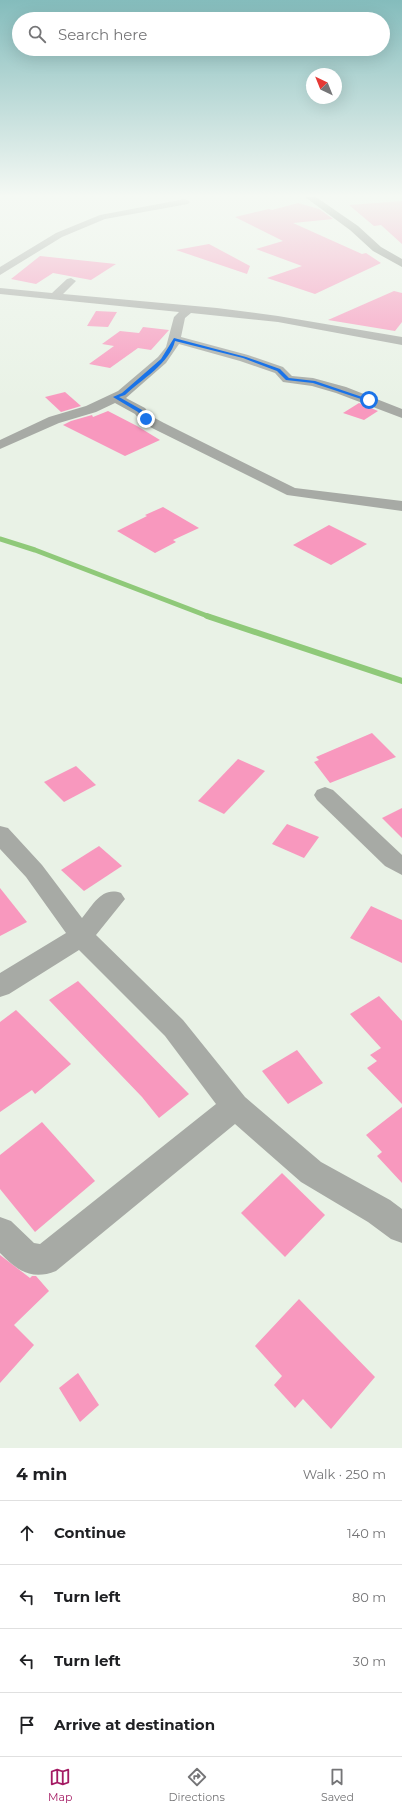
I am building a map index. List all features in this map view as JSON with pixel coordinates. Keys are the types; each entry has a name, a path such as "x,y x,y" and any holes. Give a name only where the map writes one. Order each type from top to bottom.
{"street":[{"path":"0,272 12,265"},
{"path":"54,297 70,281"},
{"path":"0,291 278,319 402,341"},
{"path":"0,445 54,420 91,409 123,394 162,360 172,347 180,317 188,309"},
{"path":"174,339 244,358 279,370 288,379 314,382 341,390 402,414"},
{"path":"115,397 140,411 146,419 159,426 263,479 292,492 402,506"},
{"path":"325,795 393,860 402,866"},
{"path":"0,834 34,871 81,936 174,1028 235,1106 311,1172 378,1211 402,1228"},
{"path":"0,986 81,936 114,899"},
{"path":"0,1232 27,1258 45,1260 198,1134 235,1106"}],"building":[{"path":"29,265 115,265 91,280 53,273 36,284 11,279"},
{"path":"219,265 247,265 250,266 247,274"},
{"path":"298,265 378,265 315,294 267,278 302,266"},
{"path":"394,291 402,293 402,322 395,331 328,320"},
{"path":"96,311 117,312 108,327 87,326"},
{"path":"143,327 169,330 151,350 138,348 110,368 89,364 114,346 102,344 120,331 139,333"},
{"path":"65,392 81,406 61,412 45,397"},
{"path":"359,403 378,411 364,420 343,413"},
{"path":"108,411 160,440 125,456 63,425 71,421 92,415 93,417"},
{"path":"163,507 199,528 173,540 176,542 155,553 117,531 147,516 145,515"},
{"path":"329,525 367,544 331,565 293,545"},
{"path":"372,733 396,757 330,783 314,762 319,760 316,757"},
{"path":"238,759 265,771 224,814 198,801"},
{"path":"76,766 96,785 64,802 44,782"},
{"path":"402,808 402,838 382,818"},
{"path":"287,824 319,837 304,858 272,844"},
{"path":"99,846 122,866 84,891 61,870"},
{"path":"0,888 27,922 0,936"},
{"path":"371,906 402,920 402,963 350,938"},
{"path":"78,981 189,1094 159,1118 142,1097 49,1000"},
{"path":"379,996 402,1021 402,1104 367,1068 377,1061 370,1055 381,1048 350,1014"},
{"path":"16,1010 71,1064 35,1094 32,1090 0,1112 0,1022"},
{"path":"297,1050 323,1083 288,1104 262,1071"},
{"path":"402,1107 402,1183 377,1156 382,1152 366,1135"},
{"path":"42,1122 95,1181 35,1232 0,1189 0,1155"},
{"path":"282,1173 325,1215 285,1257 241,1213"},
{"path":"0,1255 30,1278 32,1276 36,1276 49,1291 14,1325 34,1345 0,1383"},
{"path":"299,1299 375,1377 331,1429 303,1399 295,1408 274,1385 282,1376 255,1346"},
{"path":"78,1373 99,1405 80,1422 59,1388"}],"waterway":[{"path":"0,539 35,550 210,617"},
{"path":"210,617 402,681"}],"route":[{"path":"146,419 140,411 115,397 123,394 162,360 172,347 174,339 207,347 279,370 288,379 314,382 369,400"}]}
